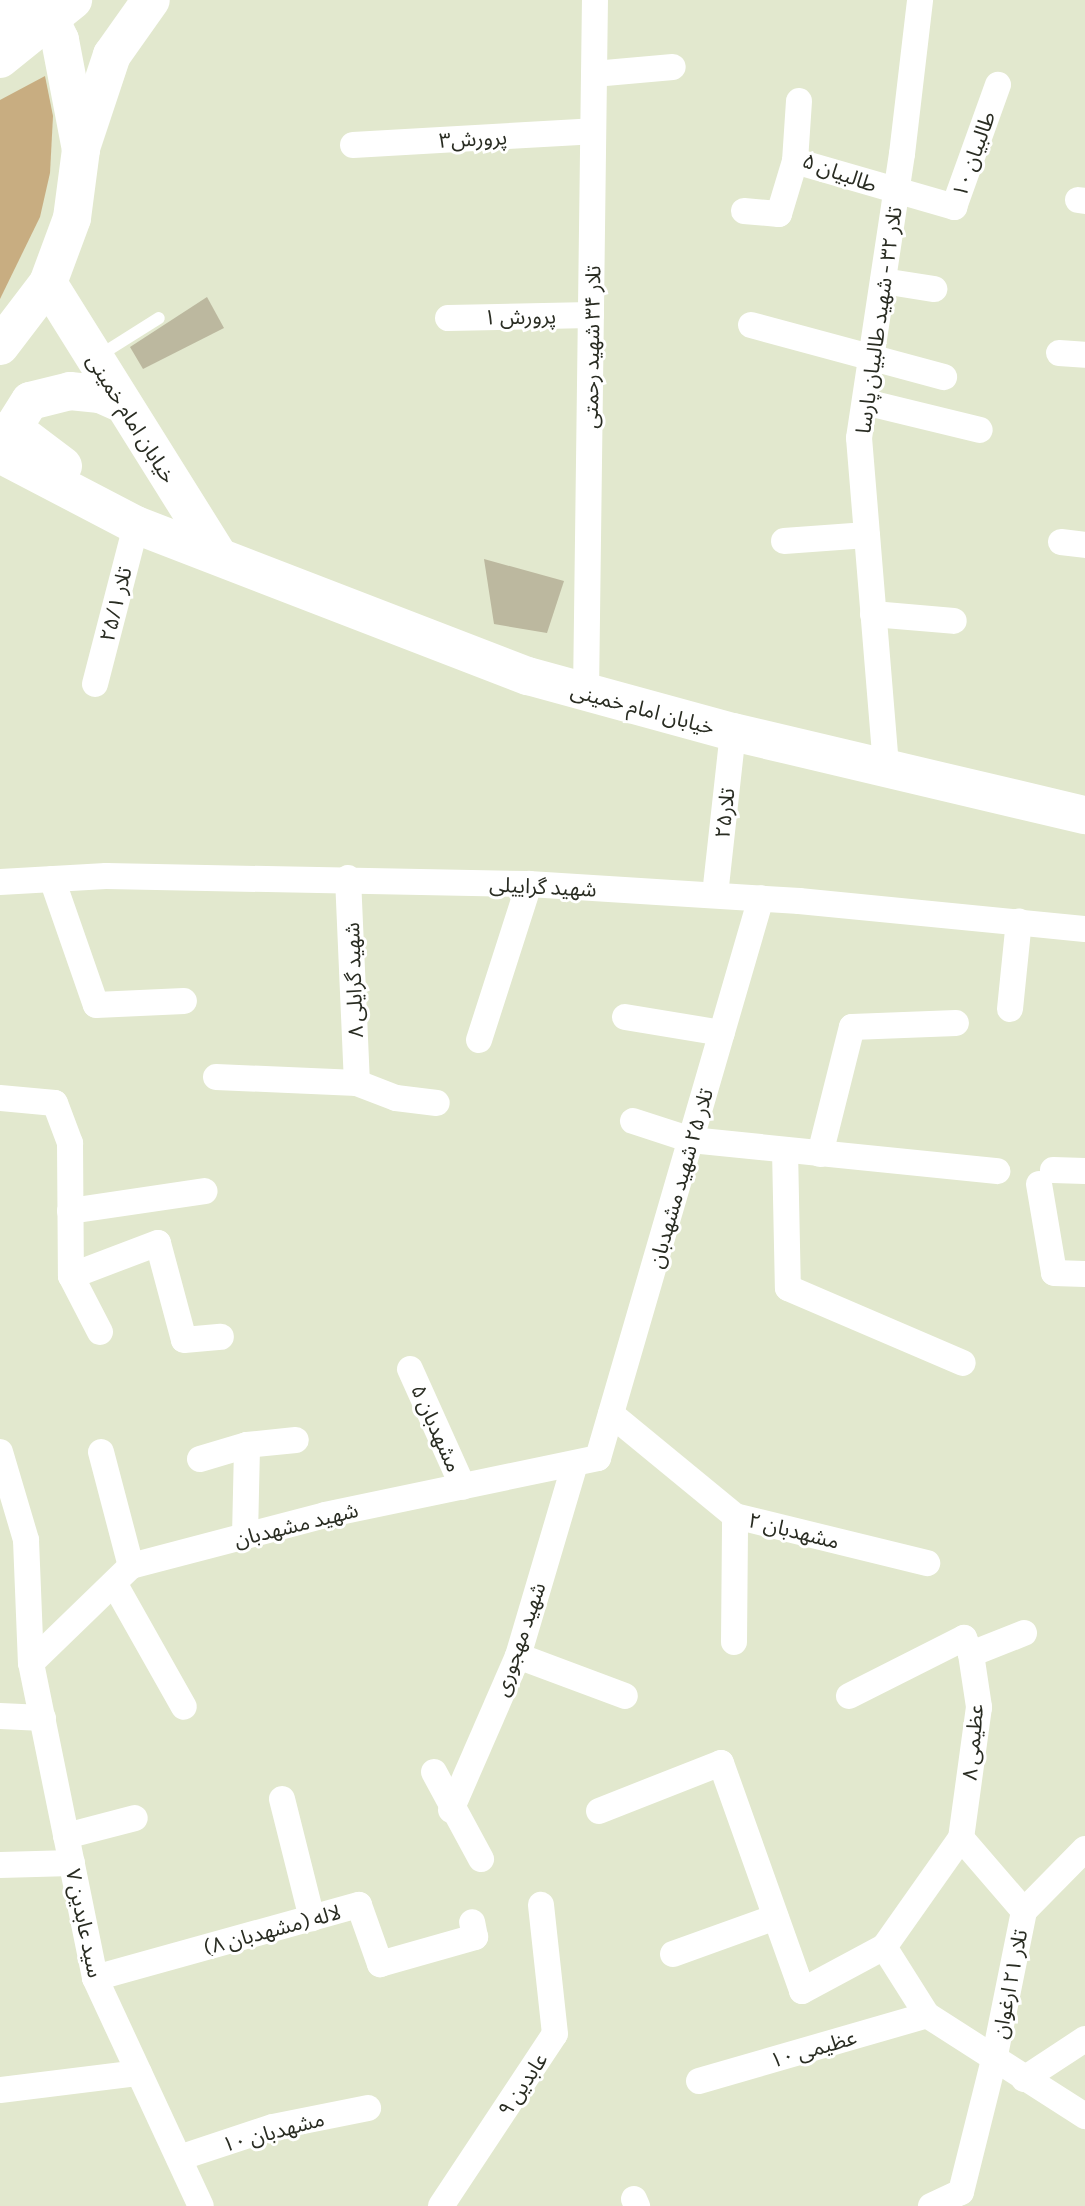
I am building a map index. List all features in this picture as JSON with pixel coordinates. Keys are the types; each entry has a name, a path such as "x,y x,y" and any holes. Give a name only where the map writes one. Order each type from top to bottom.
{"main road":[{"path":"0,18 23,0"},
{"path":"41,0 60,40 81,150"},
{"path":"0,59 73,0"},
{"path":"0,346 48,283 72,218 81,150 112,55 151,0"},
{"name":"خیابان امام خمینی","path":"48,283 217,553"},
{"path":"122,404 100,394 70,391 46,395 30,401 16,423 24,439 105,491 133,524"},
{"name":"خیابان امام خمینی","path":"0,454 133,524 217,553 528,676 733,732 1085,815"}],"street":[{"name":"تلار ۳۴ شهید رحمتی","path":"586,694 595,0"},
{"name":"تلار ۳۲ - شهید طالبیان پارسا","path":"886,766 859,438 897,192 920,0"},
{"path":"594,74 673,67"},
{"name":"طالبیان ۱۰","path":"897,192 954,207 998,85"},
{"name":"طالبیان ۵","path":"799,101 794,161 897,192"},
{"name":"پرورش۳","path":"353,145 593,131"},
{"path":"744,211 779,214 794,161"},
{"path":"883,281 934,289"},
{"name":"پرورش ۱","path":"448,317 591,315"},
{"path":"751,325 944,377"},
{"path":"1059,353 1085,355"},
{"path":"865,402 980,430"},
{"name":"تلار ۲۵/۱","path":"95,684 133,524"},
{"path":"784,541 867,535"},
{"path":"873,614 954,621"},
{"name":"تلار۲۵","path":"715,895 733,732"},
{"name":"شهید گراییلی","path":"0,882 52,879 348,878 529,884 761,898 1085,929"},
{"name":"شهید گرایلی ۸","path":"348,878 357,1083"},
{"path":"52,879 96,1005 184,1001"},
{"path":"479,1040 529,884"},
{"name":"تلار ۲۵ شهید مشهدبان","path":"586,1461 611,1414 761,898"},
{"path":"1010,1009 1019,922"},
{"path":"625,1017 722,1033"},
{"path":"820,1154 852,1027 956,1023"},
{"path":"216,1077 357,1083 396,1098 437,1102"},
{"path":"0,1098 55,1103 71,1143 71,1276 100,1332"},
{"path":"634,1121 691,1140 997,1171"},
{"path":"785,1150 788,1288 963,1363"},
{"path":"1085,1171 1046,1177 1054,1273 1085,1274"},
{"path":"71,1211 205,1191"},
{"path":"71,1276 158,1243 184,1339 221,1337"},
{"name":"مشهدبان ۵","path":"410,1368 463,1487"},
{"name":"مشهدبان ۲","path":"611,1414 735,1516 926,1563"},
{"path":"200,1459 247,1445 296,1440"},
{"path":"245,1536 247,1445"},
{"name":"سید عابدین ۷","path":"0,1452 7,1501 26,1540 32,1663 95,1978 201,2206"},
{"path":"101,1452 123,1574 184,1707"},
{"name":"شهید مشهدبان","path":"32,1663 123,1574 245,1536 586,1461"},
{"name":"شهید مهجوری","path":"451,1810 518,1657 586,1461"},
{"path":"734,1643 735,1516"},
{"path":"849,1696 965,1637 1024,1633"},
{"name":"عظیمی ۸","path":"961,1838 979,1707 965,1637"},
{"path":"518,1657 625,1696"},
{"path":"0,1716 43,1718"},
{"path":"599,1811 721,1763 802,1991 884,1947 961,1838 1024,1910"},
{"path":"433,1772 451,1810 481,1859"},
{"path":"282,1799 312,1918"},
{"path":"66,1836 135,1818"},
{"name":"تلار ۲۱ ارغوان","path":"931,2206 961,2192 994,2060 1024,1910 1085,1849"},
{"path":"0,1865 72,1863"},
{"name":"لاله (مشهدبان ۸)","path":"95,1978 359,1905 380,1964 475,1937 472,1922"},
{"name":"عابدین ۹","path":"441,2206 555,2034 541,1905"},
{"path":"673,1954 776,1917"},
{"path":"884,1947 927,2015 1085,2116"},
{"name":"عظیمی ۱۰","path":"699,2081 927,2015"},
{"path":"1024,2079 1085,2039"},
{"path":"0,2090 139,2073"},
{"name":"مشهدبان ۱۰","path":"179,2158 273,2126 368,2109"}],"lane":[{"path":"96,358 159,318"}],"shaded area":[{"path":"45,76 53,116 50,173 40,217 0,299 0,100"}],"building":[{"path":"207,297 224,328 143,369 130,347"},
{"path":"484,559 564,581 547,633 494,624"}]}
